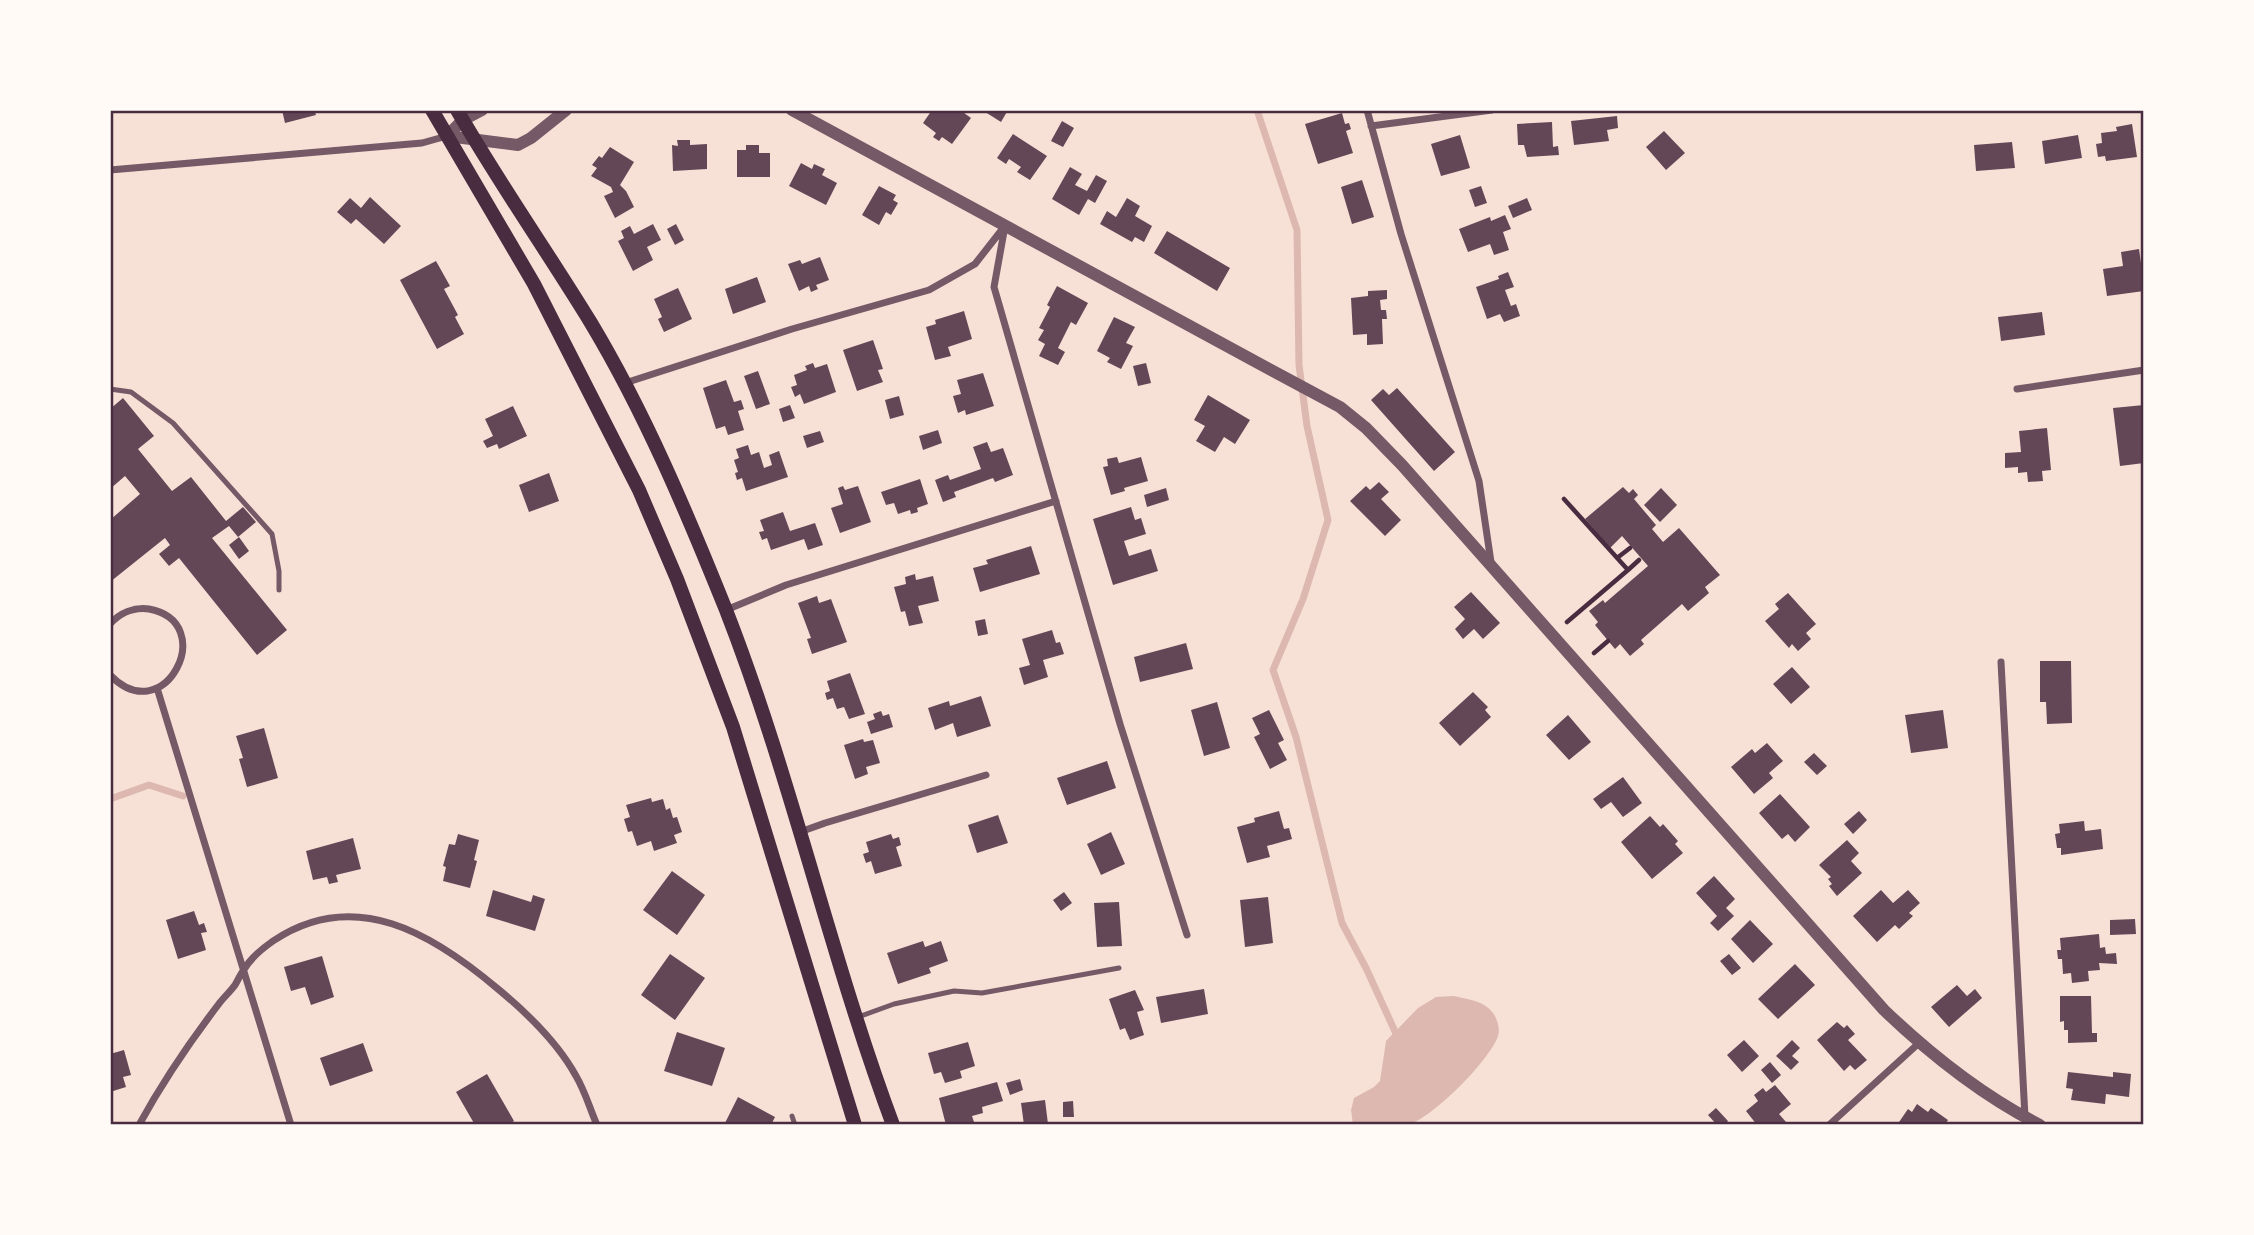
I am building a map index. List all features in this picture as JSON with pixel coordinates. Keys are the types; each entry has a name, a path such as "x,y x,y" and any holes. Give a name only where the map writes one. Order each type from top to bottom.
{"main road":[{"path":"432,110 534,284 639,490 677,579 733,727 855,1125"},
{"path":"460,115 592,324 668,473 726,610 779,761 855,1018 893,1125"}],"street":[{"path":"447,136 460,115 482,110"},
{"path":"110,170 422,143 447,136 518,145 566,110"},
{"path":"792,110 1339,407 1390,451 1884,1010 1968,1082 2040,1125"},
{"path":"1367,110 1401,234 1479,481 1492,566"},
{"path":"1371,126 1493,110"},
{"path":"624,383 929,290 975,264 1005,225"},
{"path":"1005,225 994,287 1120,724 1186,935"},
{"path":"2017,389 2144,370"},
{"path":"726,610 786,584 1056,501"},
{"path":"110,624 127,612 147,609 165,616 177,628 183,645 179,668 171,679 157,688 140,691 129,688 110,675"},
{"path":"2001,662 2025,1117"},
{"path":"157,688 290,1125"},
{"path":"800,832 825,822 986,775"},
{"path":"139,1125 160,1087 219,1003 236,984 244,968 270,943 285,933 318,920 373,918 415,931 470,965 516,1004 557,1048 577,1076 597,1125"},
{"path":"1829,1125 1919,1042"}],"lane":[{"path":"110,389 131,392 173,423 272,534 279,571 279,590"},
{"path":"855,1018 894,1003 954,991 982,993 1118,968"},
{"path":"792,1116 795,1125"}],"path":[{"path":"1563,499 1628,570"},
{"path":"1618,558 1630,548"},
{"path":"1567,622 1639,560"},
{"path":"1594,653 1608,641"}],"shaded area":[{"path":"1453,996 1482,1004 1495,1016 1498,1036 1484,1059 1445,1101 1418,1120 1401,1126 1353,1125 1351,1110 1354,1098 1380,1081 1386,1041 1418,1008 1436,997"}],"building":[{"path":"282,110 314,110 316,115 285,123"},
{"path":"932,110 960,110 971,118 952,144 942,137 939,141 933,137 936,133 923,123"},
{"path":"982,110 1008,110 1001,122"},
{"path":"1342,113 1345,124 1349,123 1351,129 1346,131 1353,153 1318,164 1305,124"},
{"path":"1617,116 1618,128 1607,130 1609,141 1574,145 1571,121"},
{"path":"1062,121 1074,128 1063,147 1051,141"},
{"path":"1552,122 1553,147 1558,146 1559,155 1527,157 1524,145 1518,145 1517,124"},
{"path":"2132,124 2137,157 2106,161 2105,156 2098,157 2096,144 2102,143 2101,133 2117,131 2116,127"},
{"path":"1664,131 1685,153 1666,170 1646,147"},
{"path":"1013,134 1047,156 1030,180 1017,172 1021,167 1009,159 1006,164 997,158"},
{"path":"1460,135 1470,168 1441,176 1431,144"},
{"path":"2078,135 2082,158 2045,164 2042,141"},
{"path":"677,140 690,140 690,145 707,144 707,169 673,171 672,145 678,146"},
{"path":"2012,142 2015,168 1976,171 1974,145"},
{"path":"746,145 759,145 759,153 770,153 770,177 737,177 737,150 746,150"},
{"path":"610,147 634,162 620,185 634,207 615,218 604,196 613,192 611,187 591,176 597,168 592,165 599,156 602,158"},
{"path":"801,163 812,169 814,164 825,169 822,175 837,183 826,205 789,186"},
{"path":"1070,167 1082,174 1075,185 1087,191 1096,175 1107,181 1095,203 1088,199 1079,215 1052,199"},
{"path":"1362,180 1374,217 1352,224 1341,187"},
{"path":"879,186 896,195 893,200 898,203 891,215 886,212 879,225 862,215"},
{"path":"1481,186 1487,203 1475,207 1469,190"},
{"path":"370,197 401,226 384,244 356,219 351,224 337,212 350,198 361,208"},
{"path":"1127,198 1140,206 1135,216 1152,226 1144,242 1135,237 1132,242 1100,224 1107,211 1116,217"},
{"path":"1527,198 1532,210 1513,218 1508,206"},
{"path":"1505,215 1511,229 1503,232 1509,250 1494,255 1490,244 1468,252 1459,229 1490,217 1491,221"},
{"path":"653,224 661,240 647,247 653,260 633,271 618,241 624,238 621,231 630,226 634,234"},
{"path":"676,224 684,240 675,245 667,229"},
{"path":"1167,231 1230,268 1217,291 1154,253"},
{"path":"2139,249 2141,263 2144,263 2144,291 2107,296 2103,269 2123,266 2121,252"},
{"path":"820,257 829,280 816,285 818,289 811,292 809,286 799,291 788,264 800,260 802,264"},
{"path":"436,261 450,286 444,289 458,315 455,317 464,334 437,349 400,280"},
{"path":"1508,272 1514,287 1505,290 1511,306 1516,304 1520,316 1504,322 1500,314 1487,319 1476,287 1499,279 1498,276"},
{"path":"757,277 766,302 733,314 725,289"},
{"path":"1057,286 1088,303 1076,325 1071,322 1058,348 1065,352 1058,365 1039,356 1045,344 1038,340 1044,330 1039,328 1050,307 1047,305"},
{"path":"678,288 692,319 664,332 658,319 662,317 654,299"},
{"path":"1387,290 1387,299 1380,300 1381,310 1386,310 1387,319 1382,319 1383,344 1367,345 1367,334 1353,335 1351,298 1368,296 1368,291"},
{"path":"964,311 972,339 948,347 951,356 935,360 926,327 936,324 935,320"},
{"path":"2042,312 2045,335 2001,341 1998,317"},
{"path":"1114,317 1135,327 1126,343 1133,346 1121,369 1107,362 1110,358 1097,351"},
{"path":"873,340 883,369 878,370 883,382 857,391 843,350"},
{"path":"813,363 815,368 827,364 836,392 804,404 800,394 795,397 791,387 797,385 794,375 807,370 805,366"},
{"path":"1146,363 1151,383 1138,386 1133,366"},
{"path":"758,371 770,404 756,409 744,376"},
{"path":"983,373 994,406 966,415 965,410 958,413 953,396 961,394 957,380"},
{"path":"726,380 734,402 741,400 744,409 738,411 744,430 728,435 725,426 716,429 703,388"},
{"path":"1397,388 1455,452 1434,471 1371,400 1383,389 1389,395"},
{"path":"1208,395 1250,420 1235,444 1224,437 1215,452 1196,441 1205,426 1194,420"},
{"path":"899,396 904,415 890,419 885,400"},
{"path":"123,398 154,436 138,449 172,491 191,477 226,521 243,507 256,522 238,537 229,526 212,538 287,630 257,655 179,558 169,566 159,554 170,545 165,538 110,582 110,520 140,494 125,476 110,489 110,409"},
{"path":"790,405 795,418 783,422 779,409"},
{"path":"2144,405 2144,463 2120,466 2113,408"},
{"path":"513,406 527,436 499,449 497,444 487,448 483,441 493,436 485,419"},
{"path":"2047,428 2051,470 2042,471 2043,481 2028,482 2027,472 2018,473 2018,467 2005,468 2005,453 2021,452 2019,431"},
{"path":"938,430 942,443 923,450 919,436"},
{"path":"820,431 824,442 807,448 803,436"},
{"path":"987,442 991,452 1003,448 1013,475 995,482 993,478 954,492 956,497 943,502 935,480 948,475 950,480 981,469 973,447"},
{"path":"748,445 751,455 759,452 764,468 772,465 769,455 779,451 788,477 746,491 742,478 737,480 735,473 738,472 734,460 739,458 736,449"},
{"path":"1117,457 1119,463 1141,457 1148,481 1111,495 1103,467 1108,466 1107,459"},
{"path":"549,473 559,501 529,512 519,485"},
{"path":"920,479 928,504 917,508 918,512 911,514 910,510 898,514 894,503 886,505 881,492"},
{"path":"1379,482 1389,492 1381,499 1401,520 1385,536 1350,501 1366,486 1370,490"},
{"path":"843,486 845,490 858,486 871,522 840,533 831,508 843,504 838,488"},
{"path":"1623,487 1629,493 1633,489 1638,495 1634,499 1656,525 1652,529 1663,542 1679,528 1720,575 1705,587 1709,593 1688,611 1682,604 1641,640 1644,644 1630,656 1620,644 1615,649 1595,625 1598,622 1589,611 1603,600 1605,603 1648,566 1622,536 1610,548 1585,519"},
{"path":"1166,488 1169,500 1147,507 1144,495"},
{"path":"1661,488 1677,505 1660,522 1644,505"},
{"path":"1131,507 1135,520 1141,518 1146,534 1124,541 1129,556 1151,549 1158,571 1113,585 1093,519"},
{"path":"783,512 790,531 815,523 823,545 808,550 804,539 771,550 767,538 762,540 759,532 764,531 760,520"},
{"path":"239,537 249,551 239,559 229,545"},
{"path":"1031,546 1040,574 980,592 973,568 988,564 986,560"},
{"path":"915,574 916,580 933,576 939,601 918,606 923,623 909,626 905,611 901,612 894,587 906,584 905,577"},
{"path":"1471,592 1500,623 1483,639 1474,629 1463,639 1455,629 1465,619 1454,607"},
{"path":"1788,593 1816,624 1806,633 1811,639 1798,651 1792,644 1789,648 1765,621 1779,609 1775,604"},
{"path":"817,596 819,603 831,599 847,642 812,654 807,639 811,638 798,603"},
{"path":"985,619 988,634 978,636 975,621"},
{"path":"1052,630 1056,643 1060,642 1064,654 1043,660 1048,677 1024,685 1019,668 1030,665 1022,639"},
{"path":"1186,643 1193,669 1140,682 1134,657"},
{"path":"2040,661 2071,661 2072,723 2047,724 2046,702 2040,702"},
{"path":"1792,667 1810,687 1791,704 1773,684"},
{"path":"850,673 865,714 849,719 844,707 837,709 833,698 827,700 825,693 830,691 827,681"},
{"path":"1473,692 1488,707 1485,710 1491,717 1460,746 1439,723"},
{"path":"981,696 991,726 957,737 953,723 935,730 928,708 949,701 950,706"},
{"path":"1217,702 1230,748 1204,756 1191,710"},
{"path":"1269,710 1284,740 1278,743 1287,760 1270,769 1254,737 1260,734 1252,718"},
{"path":"1943,710 1948,748 1911,753 1905,715"},
{"path":"881,711 883,716 889,714 893,727 871,734 867,722 875,719 873,714"},
{"path":"1568,715 1591,742 1569,760 1546,735"},
{"path":"264,728 278,778 247,787 239,759 243,758 236,736"},
{"path":"863,739 864,742 873,740 880,763 866,767 868,774 855,779 844,745"},
{"path":"1767,743 1783,761 1769,773 1773,778 1754,794 1731,767 1752,749 1755,753"},
{"path":"1814,753 1827,766 1817,775 1804,762"},
{"path":"1107,761 1116,788 1067,805 1057,778"},
{"path":"1623,777 1642,803 1623,817 1611,802 1601,809 1593,799"},
{"path":"1780,794 1810,827 1795,842 1788,834 1782,839 1759,813"},
{"path":"651,798 652,802 663,799 666,810 670,808 673,818 677,817 682,832 674,835 677,843 654,851 651,841 637,846 624,819 630,817 626,805"},
{"path":"1279,811 1284,829 1289,828 1292,839 1267,846 1270,857 1247,863 1237,827 1255,822 1254,818"},
{"path":"1859,811 1867,820 1853,834 1844,824"},
{"path":"998,815 1008,843 977,853 968,825"},
{"path":"1650,816 1660,827 1663,824 1678,841 1675,844 1683,853 1652,879 1621,842"},
{"path":"2084,821 2085,831 2101,829 2103,849 2061,855 2055,834 2060,833 2059,824"},
{"path":"1111,832 1125,864 1101,875 1087,844"},
{"path":"458,834 479,840 470,888 443,881 446,867 443,866 449,844 455,845"},
{"path":"891,834 893,839 899,837 901,845 896,847 902,866 875,874 871,861 866,863 863,854 869,852 866,842"},
{"path":"353,838 361,869 336,875 338,882 329,884 327,877 313,880 306,851"},
{"path":"1847,840 1859,853 1851,861 1862,873 1837,896 1829,886 1832,884 1828,879 1831,877 1819,865"},
{"path":"672,871 705,895 677,935 643,910"},
{"path":"1714,876 1735,899 1726,908 1734,916 1718,931 1710,923 1717,916 1696,893"},
{"path":"493,890 531,902 533,895 545,899 535,931 486,916"},
{"path":"1881,890 1893,903 1908,890 1920,903 1909,913 1913,916 1899,929 1895,925 1877,942 1853,916"},
{"path":"1064,892 1072,903 1061,911 1053,900"},
{"path":"1268,897 1273,943 1245,947 1240,900"},
{"path":"1119,902 1122,946 1097,947 1094,903"},
{"path":"194,911 199,925 204,923 207,932 201,933 206,950 178,959 166,920"},
{"path":"2135,919 2136,934 2110,935 2110,920"},
{"path":"1750,920 1773,944 1753,963 1731,939"},
{"path":"2099,934 2100,948 2105,947 2106,954 2116,953 2117,964 2099,963 2100,970 2088,971 2089,981 2072,983 2071,973 2063,974 2062,959 2058,959 2057,950 2061,950 2060,938"},
{"path":"923,941 925,947 941,941 948,961 929,968 931,973 898,984 887,953"},
{"path":"670,954 705,978 675,1020 641,995"},
{"path":"1729,954 1741,968 1732,975 1720,961"},
{"path":"322,956 334,997 311,1005 305,987 291,991 284,967"},
{"path":"1795,964 1815,985 1778,1019 1758,999"},
{"path":"1957,985 1967,996 1975,989 1982,998 1949,1027 1931,1007"},
{"path":"1204,989 1208,1014 1161,1023 1156,997"},
{"path":"1135,990 1144,1010 1137,1012 1144,1035 1130,1040 1125,1028 1120,1030 1109,999"},
{"path":"2060,996 2091,996 2092,1033 2097,1033 2097,1042 2068,1043 2068,1030 2064,1030 2064,1021 2060,1022"},
{"path":"1837,1022 1844,1028 1847,1025 1855,1034 1848,1040 1867,1060 1855,1070 1850,1065 1844,1071 1817,1040"},
{"path":"677,1032 725,1048 712,1086 664,1071"},
{"path":"1744,1040 1759,1056 1742,1072 1727,1055"},
{"path":"1792,1040 1800,1048 1792,1056 1799,1062 1791,1070 1776,1056"},
{"path":"968,1042 975,1066 960,1071 962,1078 945,1083 941,1072 934,1074 928,1053"},
{"path":"363,1043 373,1071 330,1086 320,1058"},
{"path":"124,1050 131,1075 123,1077 126,1087 110,1092 110,1054"},
{"path":"1770,1062 1781,1075 1772,1083 1761,1070"},
{"path":"2068,1072 2113,1077 2113,1072 2131,1074 2129,1097 2106,1094 2105,1104 2071,1100 2073,1089 2066,1088"},
{"path":"487,1074 514,1121 508,1125 475,1125 456,1092"},
{"path":"1020,1079 1023,1090 1010,1095 1006,1083"},
{"path":"997,1082 1003,1101 982,1107 983,1113 972,1116 974,1122 946,1125 939,1098"},
{"path":"1775,1085 1791,1104 1779,1114 1786,1122 1783,1125 1757,1125 1746,1111 1758,1101 1754,1095 1763,1088 1766,1092"},
{"path":"738,1097 775,1117 771,1125 724,1125"},
{"path":"1045,1100 1048,1124 1024,1125 1021,1103"},
{"path":"1073,1101 1074,1117 1063,1117 1063,1102"},
{"path":"1917,1104 1928,1112 1931,1108 1948,1120 1945,1125 1897,1125 1908,1109 1912,1112"},
{"path":"1716,1108 1728,1121 1725,1125 1717,1125 1708,1115"}],"waterway":[{"path":"1257,110 1297,230 1299,365 1307,426 1328,520 1303,599 1273,670 1296,737 1342,923 1398,1038"},
{"path":"110,799 149,785 183,796"}]}
